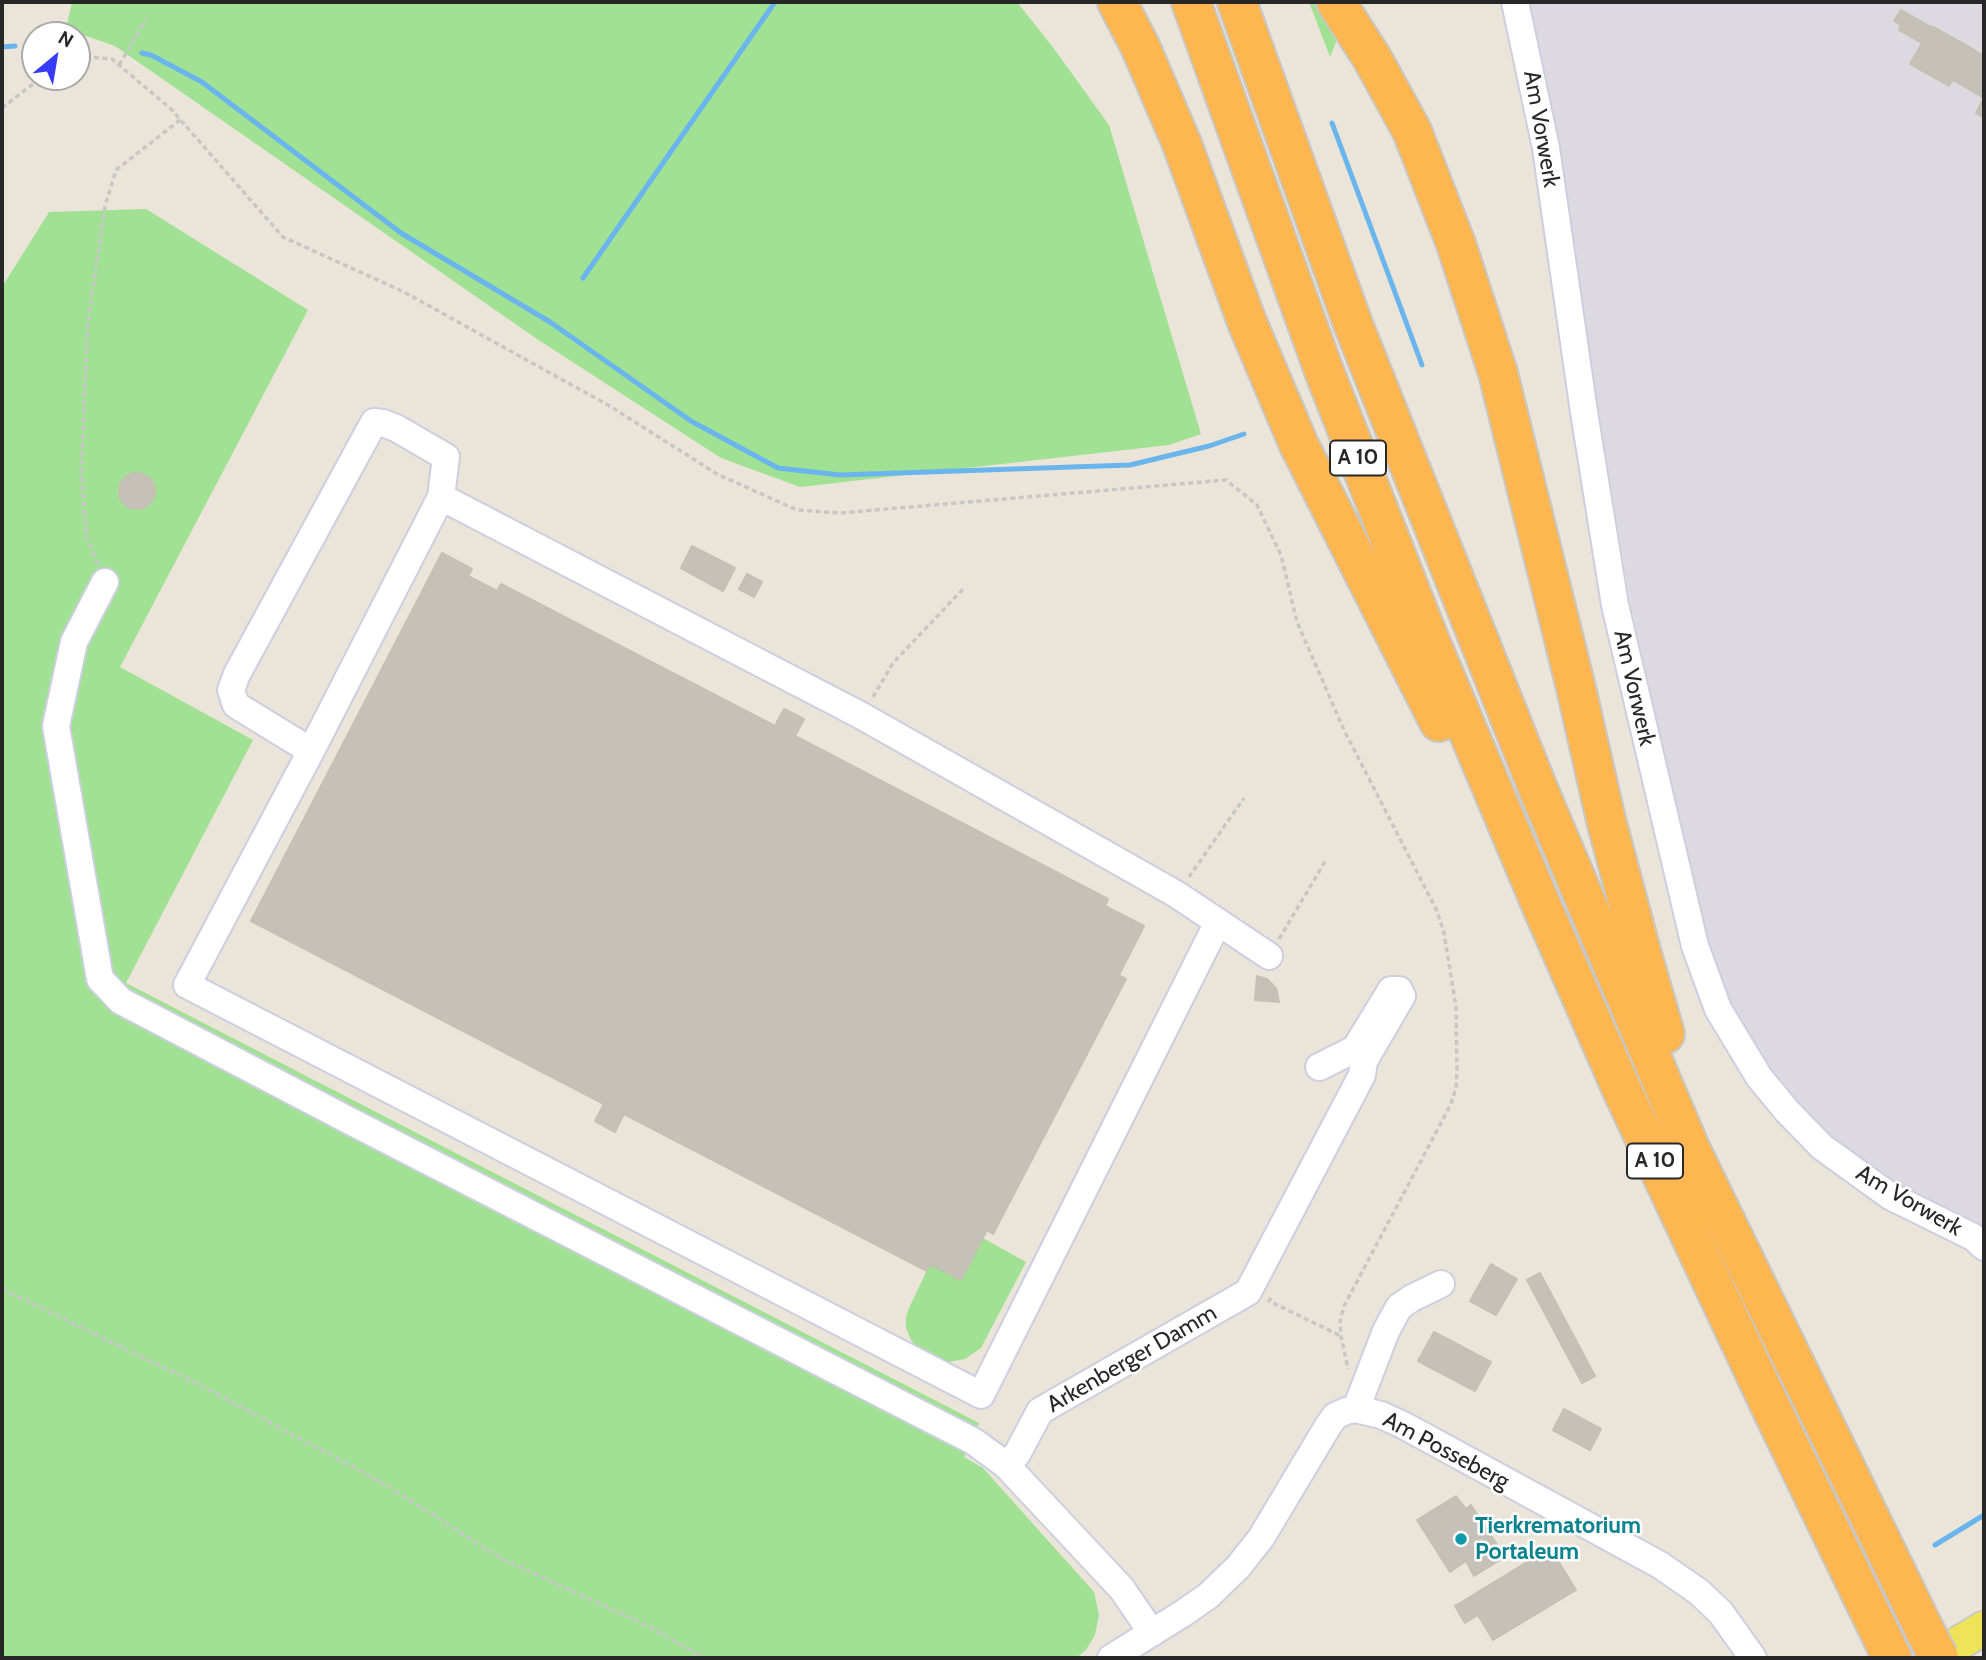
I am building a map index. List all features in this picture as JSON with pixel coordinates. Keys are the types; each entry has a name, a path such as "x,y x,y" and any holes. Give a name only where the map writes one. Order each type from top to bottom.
{"highway":[{"path":"1117,2 1140,46 1182,144 1247,322 1299,445 1475,791 1542,907"},
{"name":"A 10","path":"1191,2 1324,371 1428,636 1542,907 1633,1115 1890,1654"},
{"name":"A 10","path":"1237,2 1353,324 1539,791 1690,1148 1933,1649"},
{"path":"1336,2 1372,58 1412,131 1456,244 1498,373 1606,820 1654,996 1682,1084 1690,1148"}],"main road":[{"path":"1933,1649 1984,1628"}],"street":[{"name":"Am Vorwerk","path":"1515,2 1546,148 1589,450 1615,605 1695,946 1718,1009 1759,1077 1822,1147 1891,1196 1973,1237 1984,1247"},
{"path":"311,751 236,705 231,690 237,674 374,422 383,423 446,457 441,498 311,751 187,985 981,1395 1218,922"},
{"path":"441,498 862,716 1176,894 1269,956"},
{"path":"105,582 74,642 57,726 100,979 121,1001 973,1441 1006,1465 1122,1589 1152,1633"},
{"name":"Arkenberger Damm","path":"1006,1465 1017,1454 1042,1403 1248,1292 1362,1075 1360,1055 1319,1067"},
{"path":"1356,1409 1386,1331 1399,1307 1441,1284"},
{"name":"Am Posseberg","path":"1111,1658 1208,1596 1238,1567 1261,1538 1335,1416 1356,1409 1381,1415 1403,1425 1660,1565 1699,1592 1721,1613 1753,1658"}],"path":[{"path":"118,65 146,19"},
{"path":"91,57 112,59 171,109 282,237 404,292 608,405 717,474 797,510 840,513 1226,480 1257,505 1281,555 1297,622 1344,730 1437,911 1444,933 1456,1007 1457,1070 1456,1088 1451,1104 1343,1307 1340,1336 1356,1409"},
{"path":"2,107 23,91"},
{"path":"105,582 87,538 81,475 88,323 105,206 116,170 180,120"},
{"path":"862,716 893,663 963,589"},
{"path":"1176,894 1244,798"},
{"path":"1269,956 1326,860"},
{"path":"2,1289 200,1385 388,1486 500,1558 642,1623 705,1658"},
{"path":"1275,1289 1269,1301 1340,1336"}],"shaded area":[{"path":"1529,2 1984,2 1984,1236 1869,1170 1826,1139 1764,1069 1731,1011 1708,947 1630,601 1547,95"}],"green space":[{"path":"72,2 1017,2 1109,125 1201,434 1169,445 800,487 721,458 537,339 115,46 91,38 91,21 68,21"},
{"path":"1309,2 1352,2 1330,57"},
{"path":"146,209 308,310 120,667 253,740 126,983 979,1423 964,1457 983,1468 1094,1592 1099,1615 1095,1635 1086,1650 1076,1658 2,1658 2,287 49,212"},
{"path":"983,1238 1026,1262 981,1348 965,1359 943,1363 916,1347 906,1328 906,1317 930,1264 961,1280"}],"building":[{"path":"1901,10 1931,27 1922,43 1899,30 1901,25 1894,21"},
{"path":"1932,26 1971,48 1949,86 1910,64"},
{"path":"1971,48 1984,56 1984,98 1953,80"},
{"path":"1984,98 1984,118 1976,113"},
{"path":"137,473 150,478 155,491 150,504 137,509 124,504 119,491 124,478"},
{"path":"692,546 735,568 723,591 681,568"},
{"path":"442,553 472,569 468,576 497,591 501,584 775,726 784,709 804,719 795,736 1108,899 1105,906 1144,926 1119,975 1126,979 993,1234 987,1230 961,1280 930,1264 927,1271 624,1114 615,1132 595,1121 604,1104 251,921"},
{"path":"747,574 762,582 754,597 739,589"},
{"path":"1257,976 1267,979 1276,988 1279,1002 1255,1000"},
{"path":"1491,1264 1517,1279 1496,1315 1470,1301"},
{"path":"1540,1273 1595,1376 1582,1383 1527,1280"},
{"path":"1434,1332 1491,1362 1475,1391 1418,1361"},
{"path":"1564,1409 1601,1429 1590,1450 1553,1430"},
{"name":"Tierkrematorium Portaleum","path":"1456,1496 1466,1509 1471,1505 1505,1557 1474,1576 1466,1561 1450,1572 1417,1520"},
{"path":"1550,1548 1576,1590 1493,1640 1478,1615 1465,1623 1455,1606"}],"waterway":[{"path":"583,278 775,2"},
{"path":"2,47 15,46"},
{"path":"142,53 151,55 202,82 401,233 550,322 691,421 778,468 840,475 1130,465 1209,446 1244,434"},
{"path":"1332,123 1422,365"},
{"path":"1935,1545 1984,1515"}],"place":[{"name":"Tierkrematorium Portaleum","path":"1461,1539"}]}
